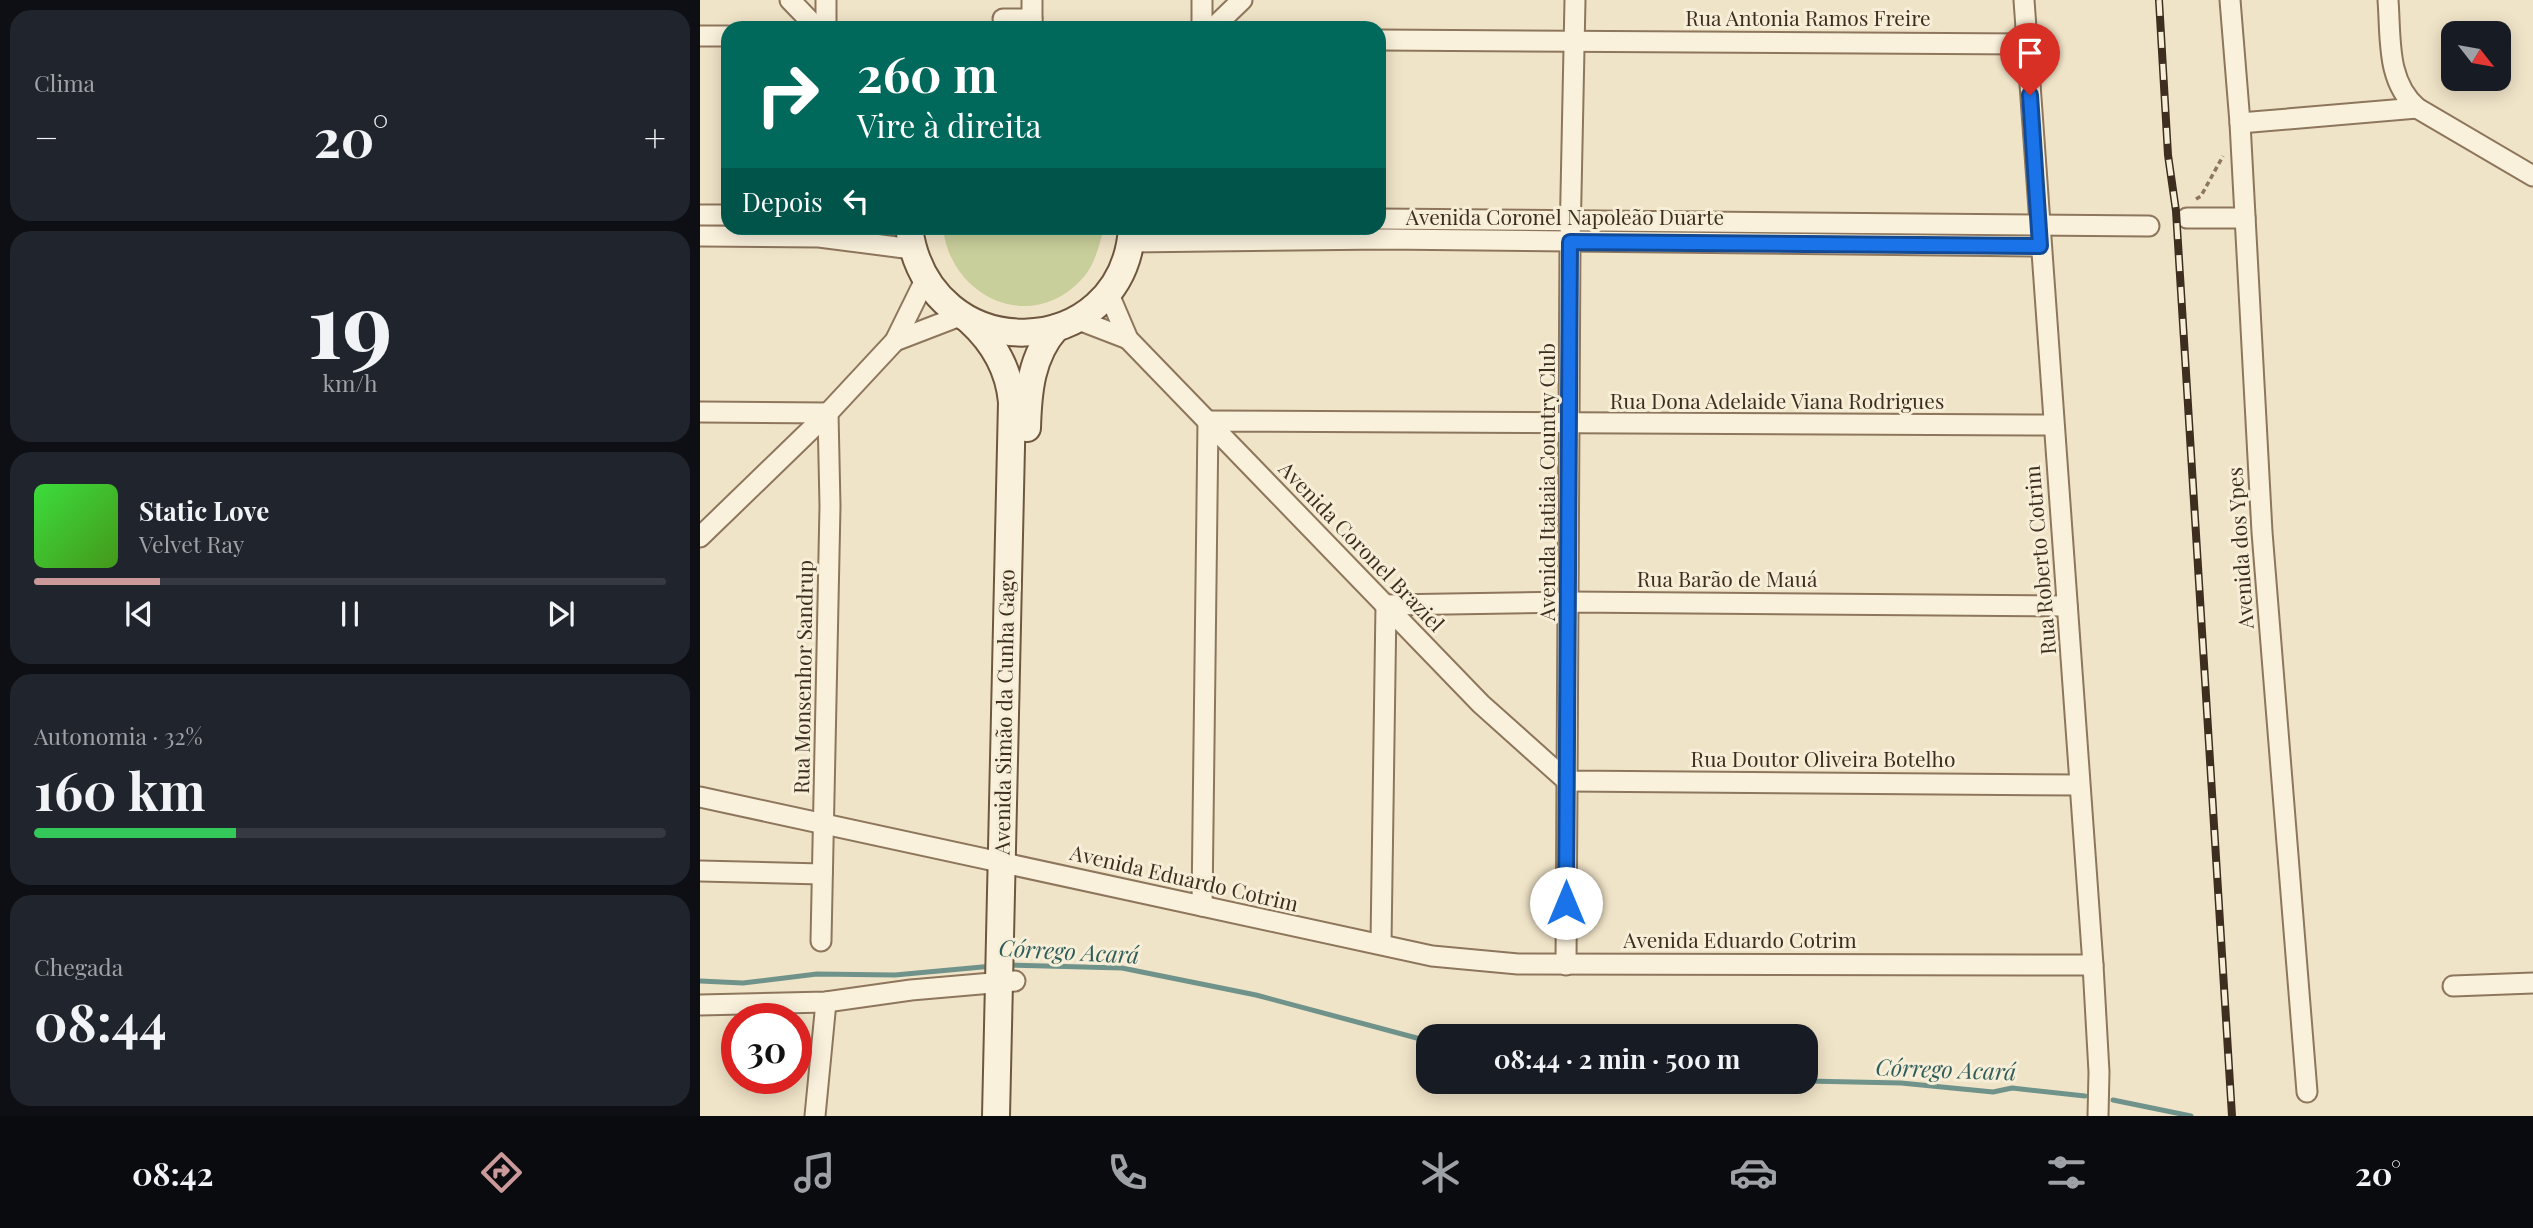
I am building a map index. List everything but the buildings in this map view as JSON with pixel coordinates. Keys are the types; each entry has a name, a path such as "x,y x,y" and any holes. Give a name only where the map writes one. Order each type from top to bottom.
{"street":[{"path":"790,0 810,21"},
{"path":"826,0 826,21"},
{"path":"1202,0 1202,21"},
{"path":"1220,21 1241,0"},
{"name":"Avenida Itatiaia Country Club","path":"1566,965 1570,242 1575,0"},
{"name":"Rua Roberto Cotrim","path":"2024,0 2093,965 2099,1072 2098,1116"},
{"name":"Avenida dos Ypes","path":"2230,0 2240,123 2262,532 2307,1092"},
{"path":"2388,0 2392,57 2397,82 2403,95 2417,108 2533,176"},
{"path":"1003,16 1032,16"},
{"path":"700,36 721,37"},
{"name":"Rua Antonia Ramos Freire","path":"1386,40 2027,44"},
{"path":"2240,123 2417,108"},
{"path":"2190,209 2245,218"},
{"path":"700,215 721,215"},
{"name":"Avenida Coronel Napoleão Duarte","path":"1386,219 2149,226"},
{"path":"895,341 965,319 996,331 1023,333 1066,323 1108,292 1123,269 1132,235"},
{"name":"Avenida Coronel Napoleão Duarte","path":"1132,235 1259,240 2040,246"},
{"path":"700,236 911,238"},
{"name":"Avenida Simão da Cunha Gago","path":"911,238 925,280 941,300 989,341 1020,401"},
{"path":"700,537 828,413 895,341 925,280"},
{"name":"Avenida Coronel Braziel","path":"1108,292 1128,339 1481,704 1567,781"},
{"name":"Avenida Coronel Braziel","path":"1066,323 1128,339"},
{"name":"Avenida Simão da Cunha Gago","path":"996,1116 1007,971 1020,401 1045,341 1066,323"},
{"path":"700,412 828,413"},
{"name":"Rua Monsenhor Sandrup","path":"821,941 830,506 828,413"},
{"path":"1202,906 1208,422"},
{"name":"Rua Dona Adelaide Viana Rodrigues","path":"1208,422 2053,425"},
{"name":"Rua Barão de Mauá","path":"1386,605 1570,602 2067,606"},
{"path":"1381,943 1386,605"},
{"name":"Rua Doutor Oliveira Botelho","path":"1567,781 2079,785"},
{"name":"Avenida Eduardo Cotrim","path":"700,797 1432,956 1518,964 1566,965 2093,965"},
{"path":"700,871 822,874"},
{"path":"700,1005 825,1002 912,990 1007,971"},
{"name":"Avenida Simão da Cunha Gago","path":"1007,971 1012,1116"},
{"path":"2453,986 2533,983"},
{"path":"815,1116 825,1002"}],"path":[{"path":"2190,209 2201,196 2240,123"}],"green space":[{"path":"945,235 1102,235 1092,264 1081,280 1061,296 1039,305 1017,306 996,300 976,289 960,273 949,252"}],"waterway":[{"name":"Córrego Acará","path":"1006,965 1122,968 1256,995 1416,1038"},
{"name":"Córrego Acará","path":"700,981 743,983 817,974 895,975 993,966"},
{"name":"Córrego Acará","path":"1818,1081 1901,1083 1993,1092 2012,1088 2085,1096"},
{"name":"Córrego Acará","path":"2113,1100 2191,1116"}],"railway":[{"path":"2159,0 2168,155 2176,211 2232,1116"}],"route":[{"path":"1566,903 1572,300 1570,242 2040,246 2030,95"}]}
